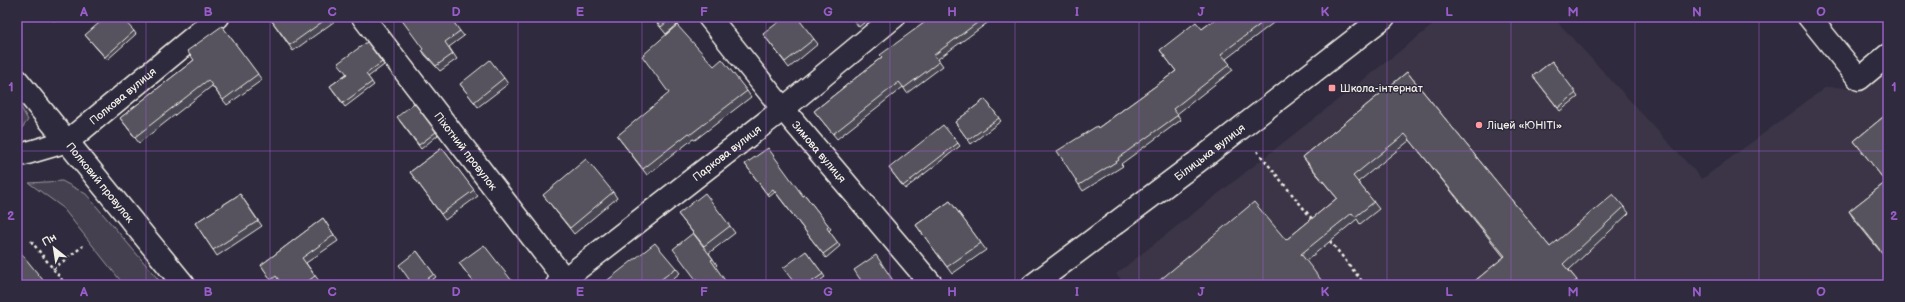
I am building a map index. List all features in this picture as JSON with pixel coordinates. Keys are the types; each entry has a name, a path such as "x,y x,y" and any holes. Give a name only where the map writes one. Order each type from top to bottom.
{"street":[{"name":"Полкова вулиця","path":"17,156 68,141 218,17"},
{"name":"Піхотний провулок","path":"363,17 564,283"},
{"name":"Зимова вулиця","path":"709,17 783,109 932,285"},
{"name":"Паркова вулиця","path":"564,283 783,109 894,17"},
{"name":"Білицька вулиця","path":"1033,285 1197,162 1384,17"},
{"path":"1809,17 1859,79 1888,55"},
{"name":"Полковий провулок","path":"17,80 184,285"}],"path":[{"path":"1257,150 1317,225"},
{"path":"31,241 66,285"},
{"path":"1330,242 1365,285"},
{"path":"53,269 83,246"}],"shaded area":[{"name":"Ліцей «ЮНІТІ»","path":"1443,17 1553,17 1702,179 1826,87 1856,88 1860,92 1888,68 1888,285 1126,285 1116,274"},
{"path":"17,100 28,120 17,135"},
{"path":"62,181 86,194 163,285 124,285 62,207 29,183"}],"building":[{"path":"106,17 121,17 134,31 105,57 85,35"},
{"path":"269,17 329,17 290,45"},
{"path":"404,17 450,17 460,31 445,42 453,54 436,66 422,50 423,49 401,19"},
{"path":"653,17 673,17 661,27"},
{"path":"785,17 797,17 814,39 785,62 763,34"},
{"path":"852,17 860,17 855,21"},
{"path":"932,17 985,17 934,55 939,62 904,88 899,82 833,134 814,111 882,57 880,55"},
{"path":"1218,17 1270,17 1221,54 1230,64 1173,109 1178,115 1118,158 1119,160 1079,185 1057,151 1097,126 1098,128 1176,71 1160,50 1196,22 1202,29"},
{"path":"677,25 714,66 722,59 747,91 691,134 689,133 643,169 617,136 669,93 642,56"},
{"path":"222,26 258,74 223,100 208,80 135,137 120,118 194,60 187,51"},
{"path":"367,42 382,62 366,74 372,82 343,103 330,86 347,74 338,63"},
{"path":"490,60 504,78 474,102 460,84"},
{"path":"1552,61 1576,93 1558,108 1533,76"},
{"path":"1407,72 1550,247 1613,194 1624,207 1563,264 1577,280 1571,285 1470,285 1505,256 1405,134 1353,176 1374,202 1355,217 1352,213 1301,254 1325,285 1154,285 1254,202 1286,240 1337,198 1303,157"},
{"path":"985,99 999,118 968,140 955,122"},
{"path":"414,103 436,132 419,145 397,117"},
{"path":"1888,113 1888,260 1849,211 1886,182 1854,141"},
{"path":"943,125 958,143 903,186 889,168"},
{"path":"442,148 474,190 441,214 410,172"},
{"path":"768,148 803,196 805,195 829,226 827,228 838,243 823,254 773,189 767,194 745,164"},
{"path":"586,159 613,192 570,228 543,195"},
{"path":"705,193 730,226 704,246 678,214"},
{"path":"240,194 258,221 213,250 195,223"},
{"path":"950,201 981,243 947,267 916,225"},
{"path":"323,218 334,235 302,258 315,276 303,285 282,285 276,276 271,280 261,265"},
{"path":"693,233 713,259 711,260 728,285 700,285 673,249"},
{"path":"655,243 676,268 654,285 606,285 604,283"},
{"path":"484,245 512,281 508,285 476,285 459,263"},
{"path":"17,248 47,285 17,285"},
{"path":"417,251 434,274 419,285 413,285 399,265"},
{"path":"806,251 823,274 807,285 796,285 783,268"},
{"path":"876,255 896,285 864,285 854,270"}],"place":[{"name":"Школа-інтернат","path":"1332,88"},
{"name":"Ліцей «ЮНІТІ»","path":"1479,125"}]}
